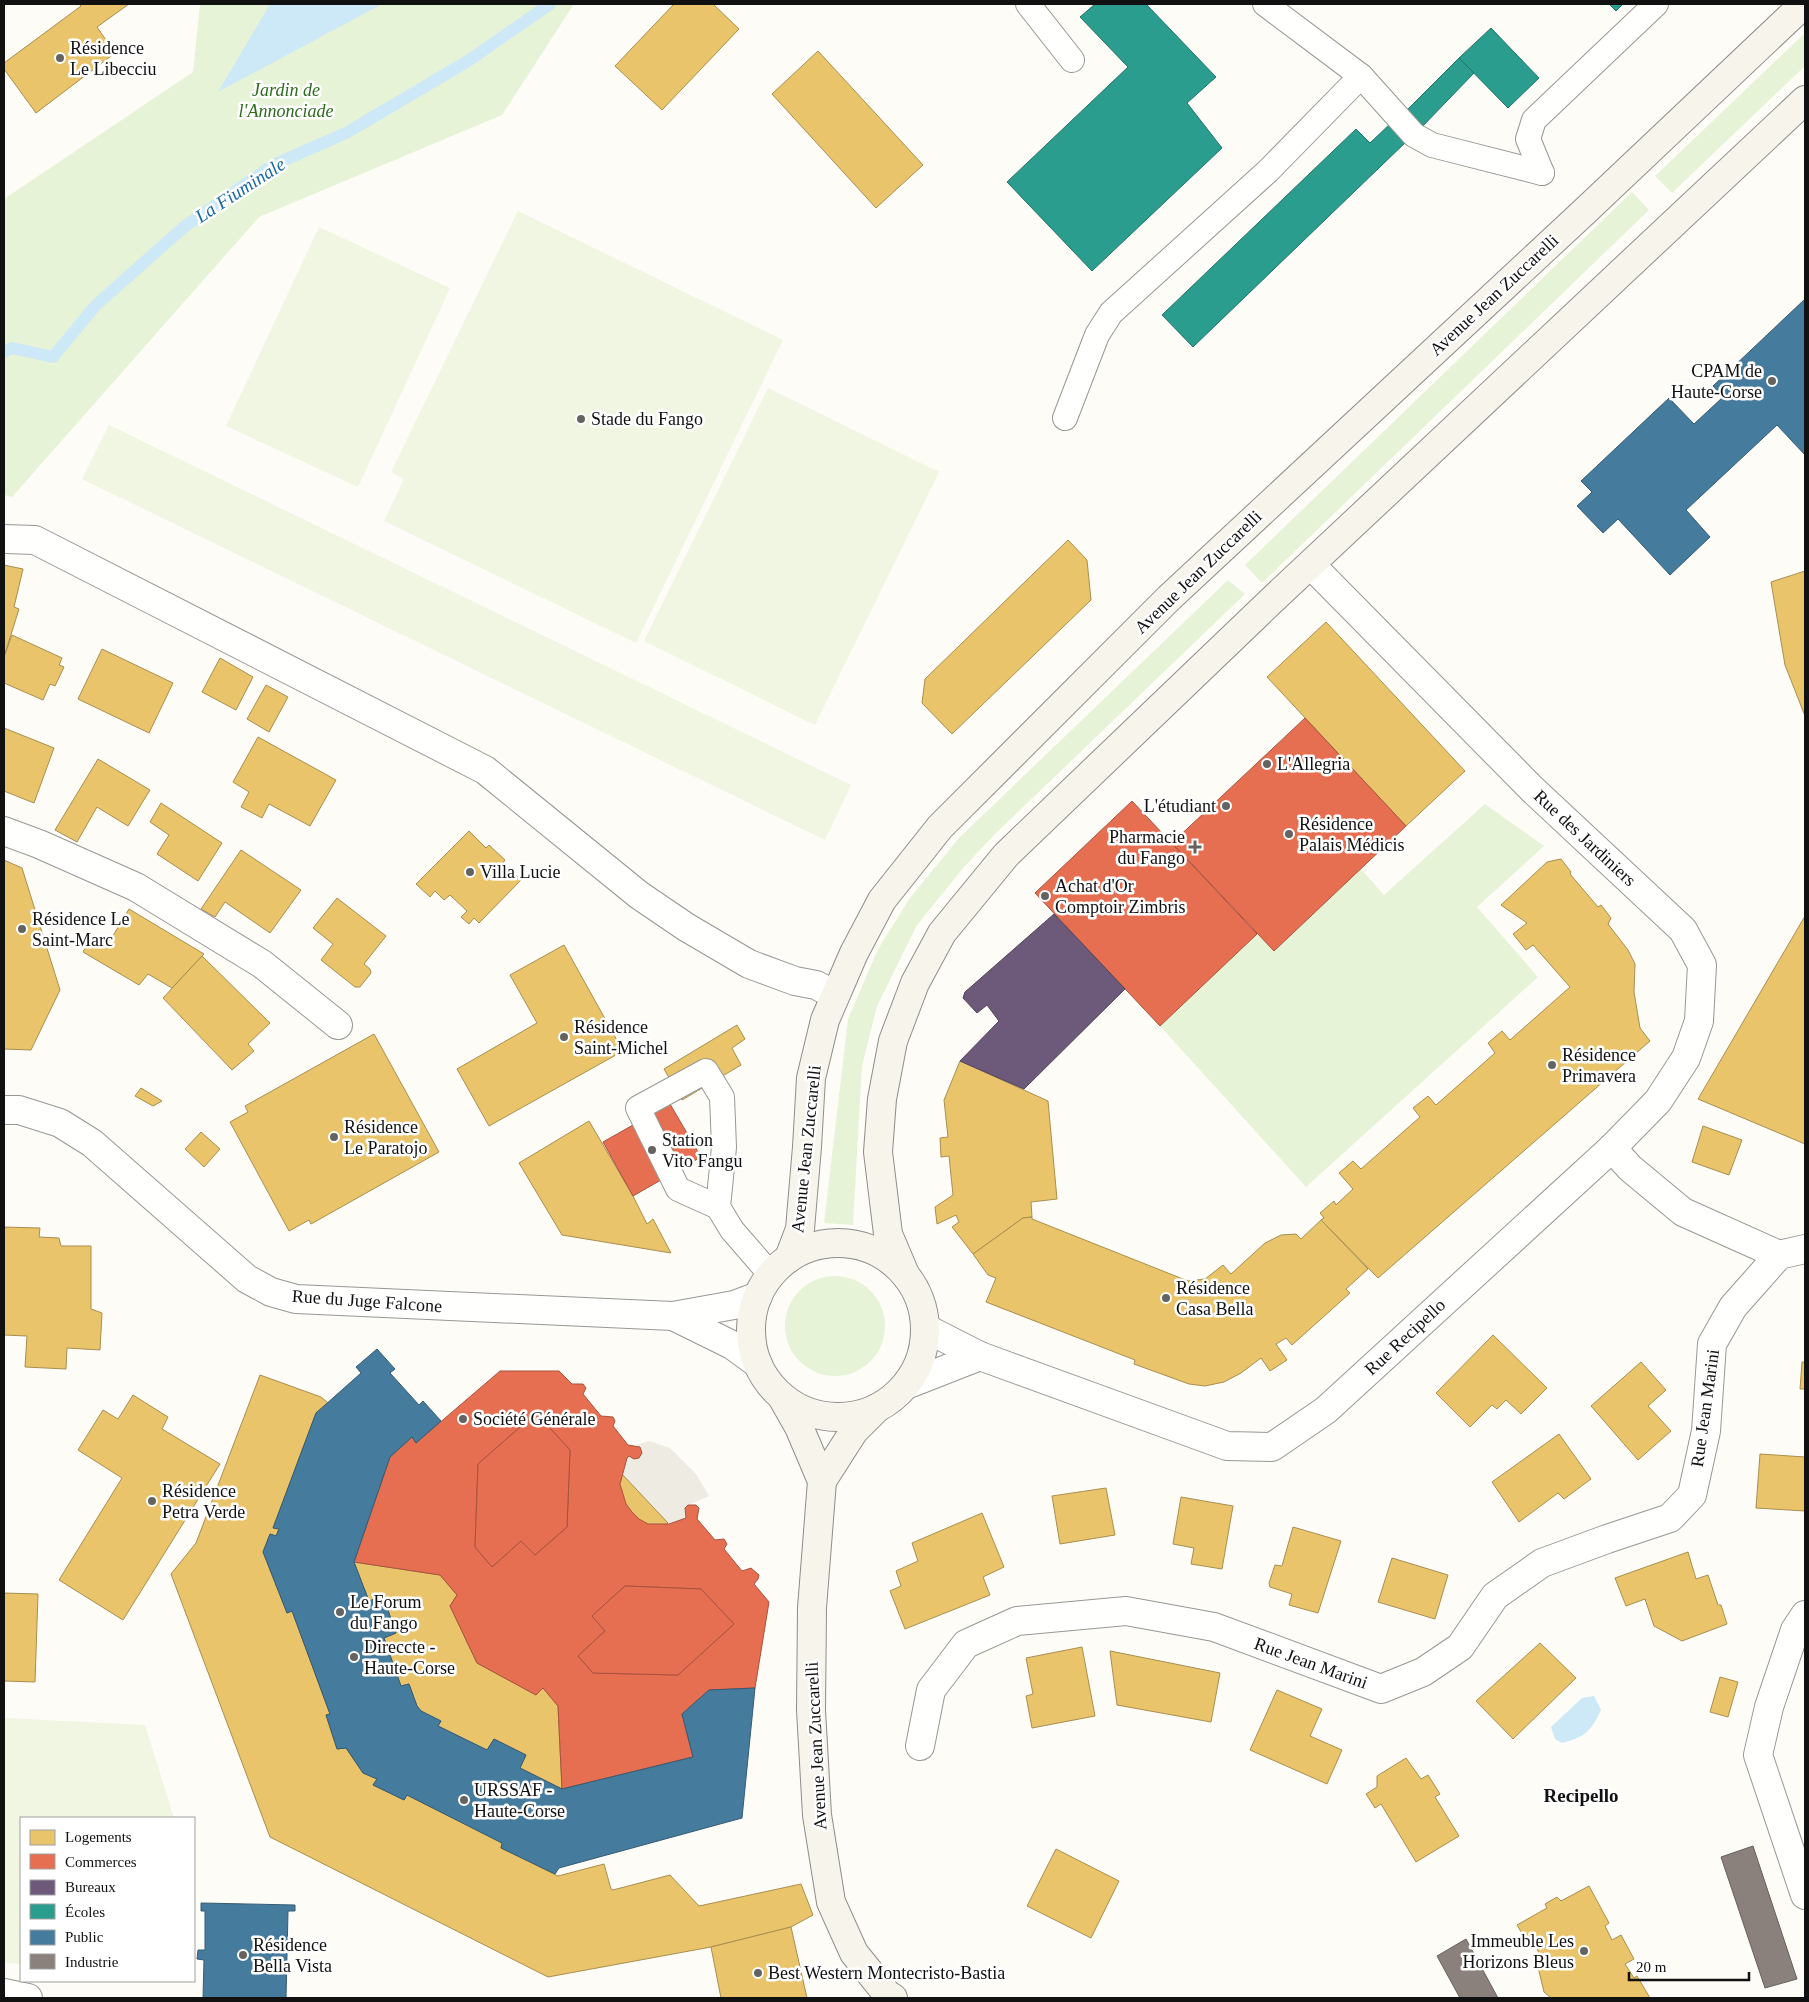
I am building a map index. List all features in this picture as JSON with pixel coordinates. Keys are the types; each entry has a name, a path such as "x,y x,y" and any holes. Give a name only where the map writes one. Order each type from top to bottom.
{"main road":[{"name":"Avenue Jean Zuccarelli","path":"773,1276 800,1229 808,1147 811,1078 825,1020 854,953 882,900 940,827 1169,598 1584,212 1804,4"},
{"path":"905,1274 886,1257 863,1246 837,1242 812,1247 773,1276 752,1318 752,1342 758,1364 768,1382 782,1397 805,1411 830,1417 856,1415 880,1406 894,1396 906,1385 920,1359 925,1328 920,1300 905,1274 888,1234 878,1152 882,1100 893,1041 915,983 942,933 1006,855 1269,603 1805,100"},
{"name":"Avenue Jean Zuccarelli","path":"782,1397 800,1427 822,1481 812,1625 811,1710 816,1815 831,1902 854,1953 890,1997"},
{"name":"Avenue Jean Zuccarelli","path":"822,1481 854,1431 880,1406"}],"street":[{"path":"4,539 35,540 485,770 640,895 686,928 749,964 795,981 816,985 835,995"},
{"name":"Rue des Jardiniers","path":"1311,565 1532,789 1683,930 1702,965 1699,1021 1686,1058 1658,1101 1612,1148"},
{"path":"4,832 39,844 136,887 262,964 338,1025"},
{"name":"Rue du Juge Falcone","path":"4,1110 19,1110 60,1123 92,1143 247,1279 271,1292 296,1299 673,1316 734,1305 773,1276"},
{"path":"1612,1148 1630,1168 1683,1212 1779,1255 1805,1249"},
{"name":"Rue Recipello","path":"925,1328 980,1356 1228,1446 1272,1447 1326,1410 1612,1148"},
{"name":"Rue Jean Marini","path":"920,1746 931,1690 966,1644 1017,1621 1126,1611 1214,1627 1382,1689 1424,1672 1460,1647 1495,1596 1542,1563 1670,1518 1692,1494 1706,1431 1712,1344 1733,1307 1779,1255"},
{"name":"Rue du Juge Falcone","path":"673,1316 732,1345 758,1364"},
{"path":"906,1385 980,1356"},
{"path":"1805,1615 1796,1630 1775,1690 1758,1755 1805,1895"},
{"path":"4,1993 28,1998"}],"lane":[{"path":"1028,4 1072,60"},
{"path":"1264,4 1361,76 1414,136 1432,145 1542,173 1528,139 1534,120 1656,4"},
{"path":"1065,418 1097,335 1112,313 1272,167 1361,76"},
{"path":"718,1208 724,1148 722,1097 706,1071 638,1108 678,1189 718,1208 732,1230 773,1276"}],"green space":[{"name":"Jardin de l'Annonciade","path":"200,4 574,4 502,115 259,217 12,497 4,495 4,199 193,72"},
{"path":"1805,33 1805,66 1672,193 1655,176"},
{"path":"1632,192 1649,210 1262,583 1245,565"},
{"name":"Stade du Fango","path":"518,211 783,340 636,643 384,521 404,479 391,472"},
{"path":"319,227 450,288 358,487 226,426"},
{"path":"768,388 939,472 815,725 644,641"},
{"path":"109,425 851,785 825,840 82,479"},
{"path":"1228,580 1245,594 995,834 963,868 917,925 877,1006 862,1066 853,1225 824,1223 848,1019 878,949 910,898 959,838"},
{"path":"1485,804 1544,846 1477,907 1538,977 1306,1187 1160,1026 1257,934 1274,951 1361,869 1384,895"},
{"path":"835,1276 854,1279 871,1290 882,1307 885,1326 882,1345 871,1362 854,1373 835,1376 816,1373 799,1362 788,1345 785,1326 788,1307 799,1290 816,1279"},
{"path":"4,1718 145,1725 174,1817 20,1817 20,1964 4,1963"}],"shaded area":[{"path":"649,1441 670,1448 696,1474 709,1496 688,1505 685,1509 686,1518 678,1522 658,1525 620,1484 627,1458 629,1456 634,1459 639,1458 642,1452 640,1447 636,1445"}],"water":[{"path":"270,4 382,4 218,92"},
{"path":"1594,1696 1601,1710 1590,1728 1582,1735 1570,1741 1562,1743 1555,1739 1551,1727 1582,1698"}],"building: Logements":[{"name":"Résidence Le Libecciu","path":"79,4 129,4 97,27 115,53 36,113 4,69 4,63 81,6"},
{"path":"674,4 713,4 739,29 662,110 615,66"},
{"path":"818,51 923,165 876,208 772,94"},
{"path":"1068,540 1087,560 1091,600 952,734 922,703 925,679"},
{"path":"4,565 23,569 14,607 19,609 4,657"},
{"path":"1805,571 1805,716 1785,665 1771,582"},
{"path":"1326,622 1465,771 1406,826 1267,677"},
{"path":"12,635 62,658 59,665 64,667 55,686 50,684 43,700 4,683 4,657"},
{"path":"102,649 173,683 149,733 78,699"},
{"path":"220,658 253,677 236,710 202,692"},
{"path":"266,685 288,697 269,732 247,719"},
{"path":"4,728 54,748 34,803 4,791"},
{"path":"258,737 336,780 310,826 269,804 262,818 241,807 249,792 233,782"},
{"path":"98,759 150,790 128,826 97,807 77,842 55,830"},
{"path":"161,803 222,843 198,881 157,854 169,835 150,822"},
{"name":"Villa Lucie","path":"469,831 486,848 489,845 505,860 503,863 521,880 479,923 474,918 469,924 461,917 467,911 450,895 444,900 435,891 430,897 416,884"},
{"path":"241,850 301,890 270,933 225,902 215,917 201,909"},
{"name":"Résidence Primavera","path":"1561,859 1571,872 1570,874 1598,907 1601,905 1611,918 1608,924 1628,950 1635,964 1634,992 1640,1028 1650,1041 1378,1278 1321,1220 1324,1218 1320,1213 1334,1201 1336,1205 1353,1189 1339,1173 1353,1161 1361,1169 1420,1117 1413,1108 1428,1096 1436,1105 1495,1053 1488,1043 1502,1031 1510,1040 1570,987 1533,945 1526,950 1513,934 1527,923 1501,905 1547,862"},
{"name":"Résidence Le Saint-Marc","path":"4,860 22,868 60,990 31,1050 4,1049"},
{"path":"337,898 386,936 364,964 370,969 371,973 360,987 355,987 321,960 333,944 313,928"},
{"path":"129,909 204,954 172,988 148,974 139,985 83,952 93,935 108,944"},
{"path":"1805,916 1805,1144 1698,1099"},
{"name":"Résidence Saint-Michel","path":"564,945 623,1051 489,1126 457,1069 537,1023 510,975"},
{"path":"202,956 270,1023 248,1044 254,1051 232,1070 163,998"},
{"path":"737,1025 745,1039 732,1048 741,1065 682,1100 664,1069"},
{"name":"Résidence Le Paratojo","path":"374,1034 439,1152 311,1224 309,1220 289,1231 230,1122 248,1112 245,1106"},
{"path":"960,1061 1048,1101 1057,1199 1031,1202 1032,1217 1023,1218 973,1254 952,1227 959,1222 956,1215 937,1224 935,1207 953,1195 949,1156 941,1157 940,1138 948,1137 944,1100"},
{"path":"141,1088 162,1101 153,1106 135,1096"},
{"path":"589,1121 633,1196 647,1224 653,1219 671,1253 562,1235 519,1163"},
{"path":"1703,1126 1742,1140 1729,1175 1692,1162"},
{"path":"201,1132 220,1149 204,1167 185,1149"},
{"name":"Résidence Casa Bella","path":"1032,1217 1032,1219 1188,1281 1205,1279 1223,1265 1231,1274 1265,1243 1281,1235 1296,1234 1301,1239 1321,1220 1368,1269 1346,1289 1350,1293 1292,1345 1286,1338 1276,1344 1287,1360 1270,1371 1261,1358 1241,1373 1224,1382 1205,1386 1189,1384 1134,1364 1135,1360 986,1302 996,1278 988,1275 973,1254 1023,1218"},
{"path":"4,1227 40,1228 39,1237 59,1238 61,1246 91,1246 91,1309 102,1313 100,1350 67,1348 66,1369 25,1367 27,1336 4,1335"},
{"path":"1493,1335 1547,1388 1521,1414 1506,1400 1497,1409 1492,1405 1470,1427 1436,1393"},
{"path":"1641,1362 1666,1390 1648,1406 1671,1431 1638,1460 1591,1406"},
{"path":"1802,1362 1805,1362 1805,1389 1800,1389"},
{"path":"260,1375 321,1397 328,1403 316,1413 273,1528 279,1529 276,1536 270,1534 263,1552 287,1613 292,1611 330,1714 326,1715 337,1749 346,1748 363,1773 377,1779 373,1785 404,1800 407,1795 502,1843 501,1848 558,1876 604,1864 611,1889 613,1890 670,1875 699,1906 801,1884 813,1915 791,1927 711,1947 548,1977 270,1837 171,1574 196,1543"},
{"name":"Résidence Petra Verde","path":"133,1395 168,1417 162,1429 220,1464 123,1620 59,1580 122,1478 78,1450 103,1410 118,1419"},
{"path":"1559,1434 1591,1479 1564,1499 1558,1493 1519,1522 1492,1482"},
{"path":"1760,1454 1805,1457 1805,1511 1756,1508"},
{"path":"621,1473 668,1523 569,1615 523,1564"},
{"path":"1106,1488 1115,1535 1060,1544 1052,1496"},
{"path":"1181,1497 1233,1506 1222,1569 1191,1564 1194,1548 1173,1544"},
{"path":"982,1513 1004,1567 983,1577 990,1595 905,1629 890,1591 901,1586 896,1571 918,1561 912,1543"},
{"path":"1293,1527 1341,1541 1318,1613 1289,1605 1292,1594 1270,1587 1269,1583 1275,1565 1282,1566"},
{"path":"1688,1552 1696,1579 1708,1575 1718,1605 1721,1605 1727,1624 1682,1641 1654,1626 1645,1599 1626,1606 1615,1578"},
{"path":"1392,1558 1448,1575 1435,1619 1378,1602"},
{"path":"354,1562 440,1575 457,1595 450,1606 477,1663 536,1695 543,1688 558,1706 562,1789 520,1768 526,1755 494,1739 487,1750 438,1726 441,1721 421,1711 417,1706 409,1684 401,1686 384,1638 396,1633 383,1596 369,1601"},
{"path":"4,1593 38,1594 35,1682 4,1681"},
{"path":"1540,1643 1576,1678 1513,1739 1476,1701"},
{"path":"1082,1647 1095,1716 1032,1728 1026,1696 1033,1694 1026,1658"},
{"path":"1110,1651 1220,1673 1211,1722 1117,1705"},
{"path":"1720,1677 1738,1682 1728,1717 1710,1712"},
{"path":"1277,1690 1322,1709 1310,1736 1342,1750 1327,1784 1250,1750"},
{"path":"1406,1758 1421,1779 1428,1775 1440,1794 1435,1797 1459,1836 1416,1862 1381,1804 1375,1808 1366,1794 1377,1787 1377,1776"},
{"path":"1056,1849 1119,1881 1091,1938 1027,1906"},
{"name":"Immeuble Les Horizons Bleus","path":"1589,1886 1609,1923 1605,1926 1612,1940 1621,1935 1634,1959 1625,1964 1634,1978 1637,1976 1650,1998 1551,1998 1544,1992 1537,1963 1542,1959 1532,1939 1527,1942 1517,1925 1547,1908 1545,1904 1557,1897 1561,1901"},
{"name":"Best Western Montecristo-Bastia","path":"791,1927 807,1998 721,1998 711,1947"}],"building: Commerces":[{"name":"Résidence Palais Médicis","path":"1305,718 1406,826 1274,951 1172,843"},
{"path":"1132,801 1257,934 1160,1026 1035,893"},
{"name":"Station Vito Fangu","path":"670,1104 701,1157 633,1196 603,1142"},
{"path":"500,1371 559,1371 572,1384 583,1384 586,1388 583,1394 601,1416 613,1417 615,1421 613,1426 628,1445 640,1447 642,1453 639,1458 634,1459 629,1456 627,1458 620,1484 626,1504 632,1512 648,1524 669,1524 686,1518 685,1508 688,1505 696,1505 699,1508 697,1519 715,1540 724,1539 727,1544 724,1549 742,1571 751,1568 759,1575 754,1584 769,1602 755,1688 709,1690 682,1714 693,1757 562,1789 558,1706 543,1688 536,1695 477,1663 450,1606 457,1595 440,1575 354,1562 390,1457 412,1437 416,1443","holes":["536,1413 570,1450 567,1527 535,1555 521,1541 492,1567 475,1547 478,1464","625,1586 701,1589 734,1624 678,1675 593,1673 578,1656 605,1631 592,1616"]},
{"path":"536,1413 570,1450 567,1527 535,1555 521,1541 492,1567 475,1547 478,1464"},
{"path":"625,1586 701,1589 734,1624 678,1675 593,1673 578,1656 605,1631 592,1616"}],"building: Bureaux":[{"path":"1054,914 1125,989 1024,1089 960,1061 999,1021 987,1005 977,1013 963,998 965,992"}],"building: Écoles":[{"path":"1095,4 1146,4 1216,77 1187,103 1222,148 1092,271 1007,182 1128,67 1080,17"},
{"path":"1609,4 1623,4 1616,11"},
{"path":"1491,28 1539,78 1508,108 1459,58"},
{"path":"1459,58 1474,73 1420,129 1404,113"},
{"path":"1391,123 1408,140 1193,347 1162,315 1356,129 1370,143"}],"building: Public":[{"path":"1805,299 1805,455 1777,425 1686,510 1710,537 1670,575 1618,519 1603,533 1577,506 1592,492 1581,481 1669,398 1694,424 1723,397 1713,386"},
{"name":"Le Forum du Fango","path":"377,1349 395,1369 390,1373 419,1405 423,1401 441,1421 416,1443 412,1437 390,1457 354,1562 369,1601 383,1596 396,1633 384,1638 401,1686 409,1684 417,1706 421,1711 441,1721 438,1726 487,1750 494,1739 526,1755 520,1768 562,1789 693,1757 682,1714 709,1690 755,1688 742,1818 559,1868 555,1874 501,1848 502,1843 407,1795 404,1800 373,1785 377,1779 363,1773 346,1748 337,1749 326,1715 330,1714 292,1611 287,1613 263,1552 270,1534 276,1536 279,1529 273,1528 316,1413 361,1373 356,1367"},
{"name":"Résidence Bella Vista","path":"201,1903 295,1905 295,1911 288,1911 286,1998 203,1998 204,1960 197,1959 198,1950 205,1950 205,1911 201,1911"}],"building: Industrie":[{"path":"1753,1846 1797,1979 1765,1988 1721,1857"},
{"path":"1466,1939 1498,1998 1460,1998 1437,1956"}],"waterway":[{"name":"La Fiuminale","path":"4,352 12,348 53,357 96,305 184,227 273,165 346,133 468,61 550,4"}],"place":[{"name":"Résidence Le Libecciu","path":"60,58"},
{"name":"CPAM de Haute-Corse","path":"1772,381"},
{"name":"Stade du Fango","path":"581,419"},
{"name":"L'Allegria","path":"1267,764"},
{"name":"L'étudiant","path":"1226,806"},
{"name":"Résidence Palais Médicis","path":"1289,834"},
{"name":"Pharmacie du Fango","path":"1195,847"},
{"name":"Villa Lucie","path":"470,872"},
{"name":"Achat d'Or Comptoir Zimbris","path":"1045,896"},
{"name":"Résidence Le Saint-Marc","path":"22,929"},
{"name":"Résidence Saint-Michel","path":"564,1037"},
{"name":"Résidence Primavera","path":"1552,1065"},
{"name":"Résidence Le Paratojo","path":"334,1137"},
{"name":"Station Vito Fangu","path":"652,1150"},
{"name":"Résidence Casa Bella","path":"1166,1298"},
{"name":"Société Générale","path":"463,1419"},
{"name":"Résidence Petra Verde","path":"152,1501"},
{"name":"Le Forum du Fango","path":"340,1612"},
{"name":"Direccte - Haute-Corse","path":"354,1657"},
{"name":"URSSAF - Haute-Corse","path":"464,1800"},
{"name":"Immeuble Les Horizons Bleus","path":"1584,1951"},
{"name":"Résidence Bella Vista","path":"243,1955"},
{"name":"Best Western Montecristo-Bastia","path":"758,1973"}],"district":[{"name":"Recipello","path":"1581,1795"}]}
